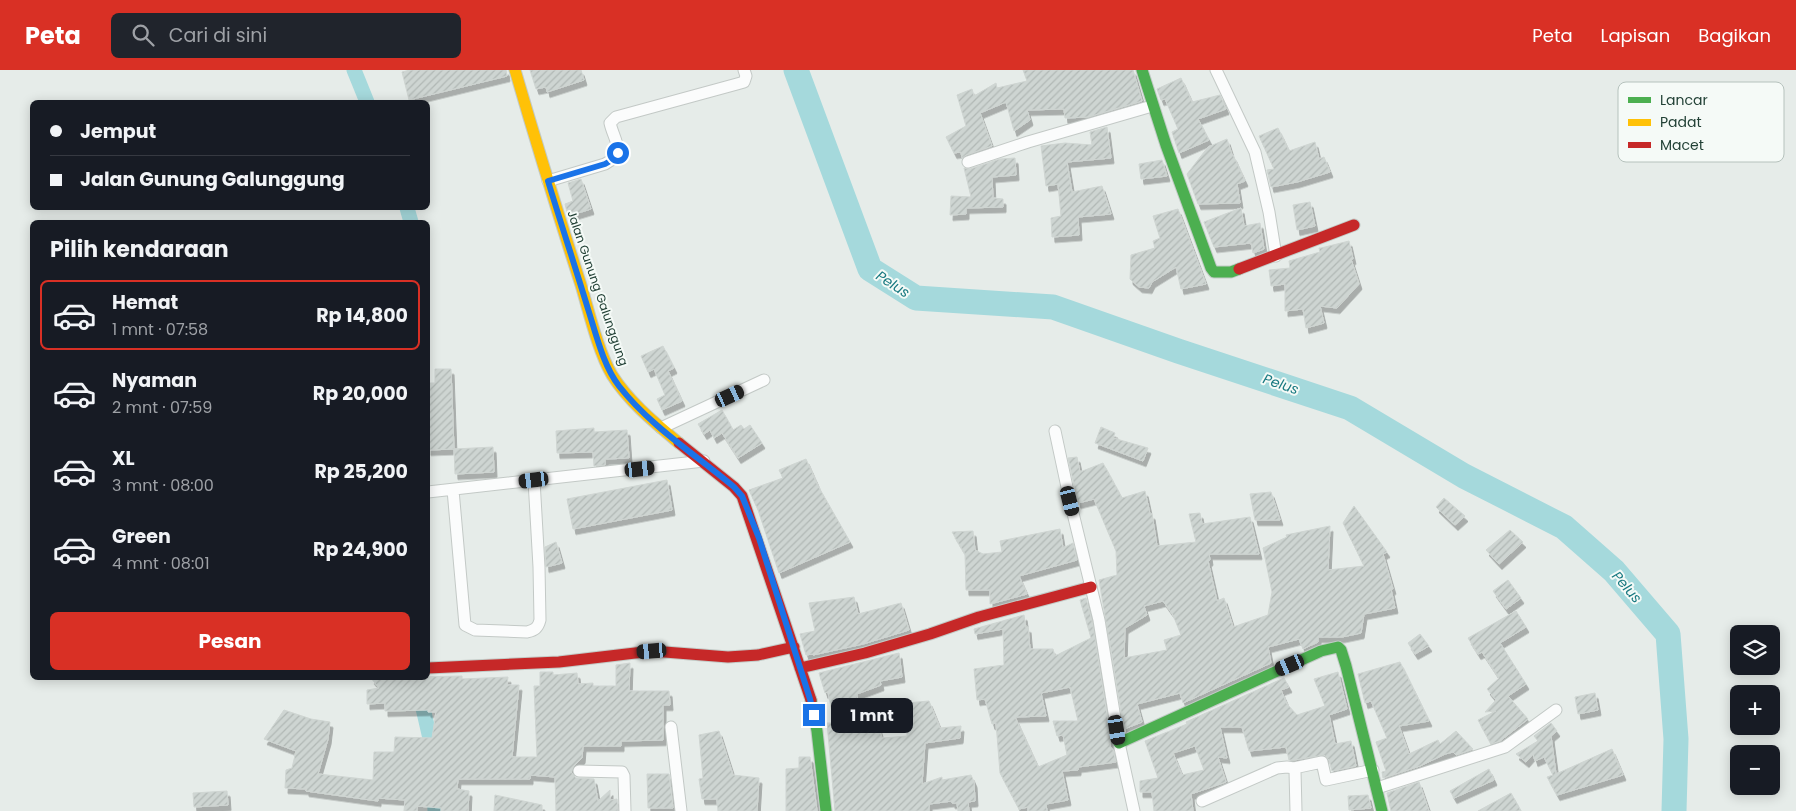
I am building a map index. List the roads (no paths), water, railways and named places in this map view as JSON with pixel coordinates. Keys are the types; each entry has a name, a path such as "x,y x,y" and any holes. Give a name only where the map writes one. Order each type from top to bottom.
{"street":[{"name":"Jalan Gunung Galunggung","path":"515,70 548,181 606,362 619,385 661,428 704,461 742,496 759,538 810,699 817,731 826,811"},
{"path":"548,181 605,164 612,160 618,153 618,145 610,122 616,117 744,82 746,76 744,70"},
{"path":"1142,70 1152,106 1214,272 1231,272 1354,225"},
{"path":"1216,70 1255,152 1269,212 1276,256"},
{"path":"968,162 1028,142 1152,106"},
{"path":"661,428 764,380"},
{"path":"1055,431 1099,620 1120,743 1134,811"},
{"path":"430,492 704,461"},
{"path":"453,490 465,625 475,630 527,632 534,630 540,620 534,480"},
{"path":"800,668 865,653 979,617 1091,587"},
{"path":"430,668 559,662 652,651 736,657 758,655 794,647"},
{"path":"1120,743 1321,651 1338,647 1341,650 1346,666 1378,788 1382,811"},
{"path":"1378,788 1505,748 1556,710"},
{"path":"671,727 681,811"},
{"path":"1202,801 1277,768 1294,768 1322,762 1326,780 1373,770"},
{"path":"1294,768 1296,811"},
{"path":"579,770 622,772 624,776 625,811"}],"waterway":[{"path":"354,70 366,100"},
{"name":"Pelus","path":"796,70 870,269 916,298 1053,307 1350,408 1464,476 1564,527 1614,571 1668,634 1676,739 1674,811"},
{"path":"408,210 410,220"},
{"path":"419,691 432,747 432,757"},
{"path":"434,787 435,811"}]}
